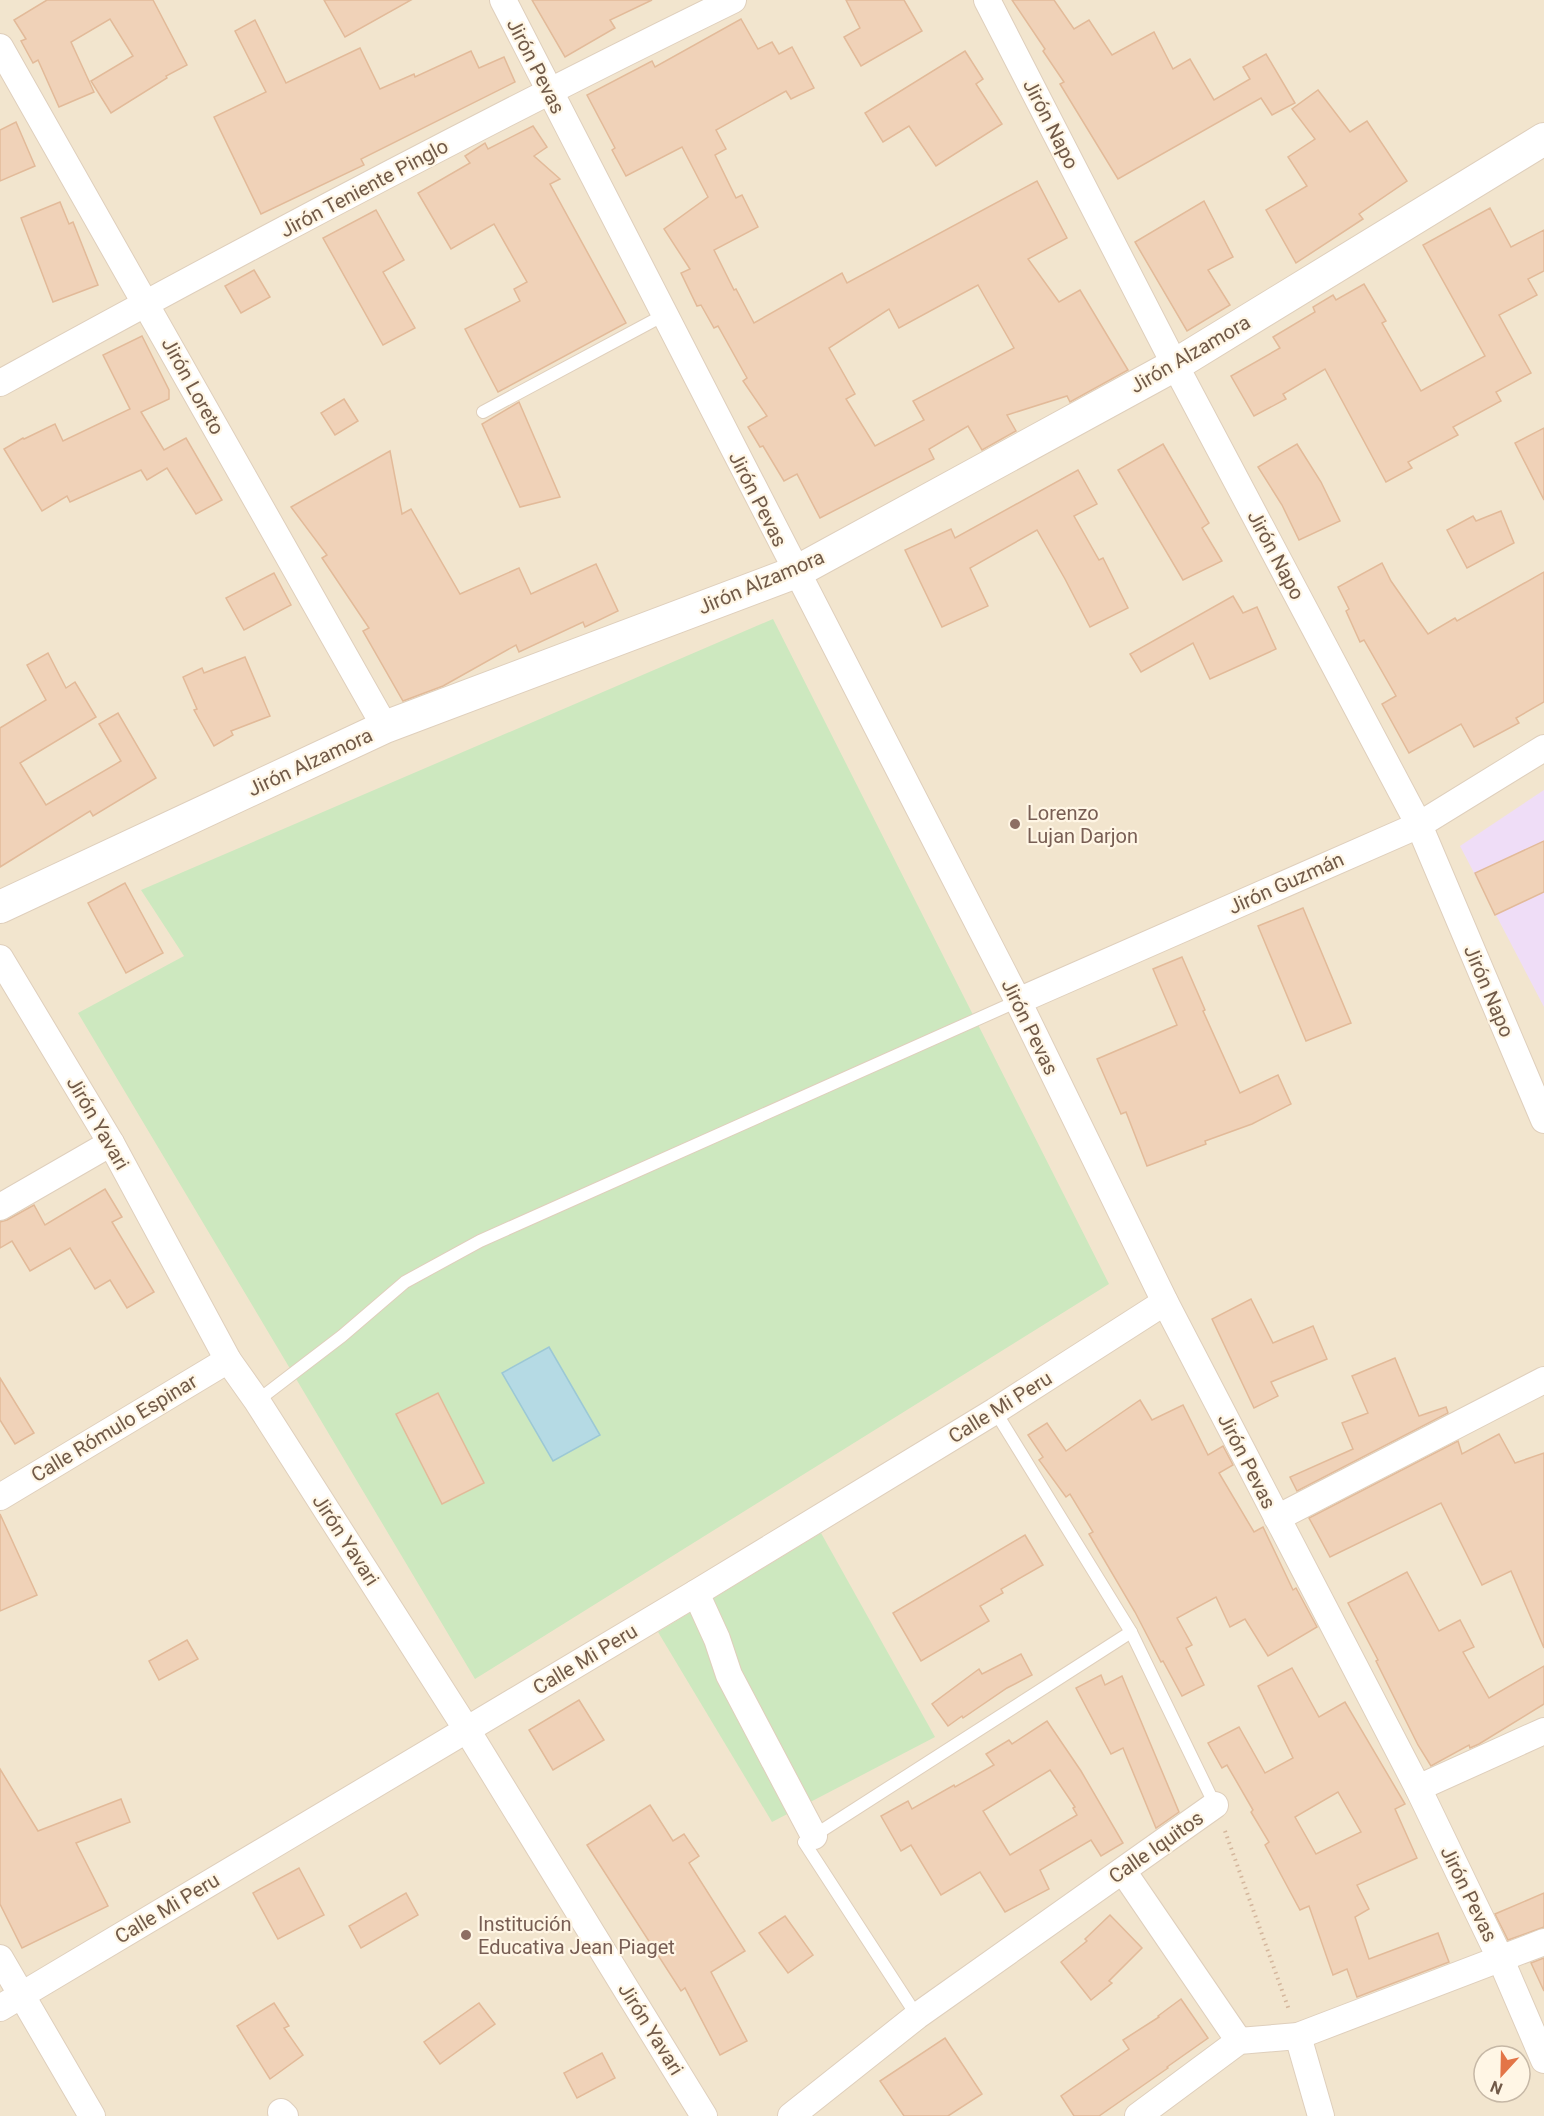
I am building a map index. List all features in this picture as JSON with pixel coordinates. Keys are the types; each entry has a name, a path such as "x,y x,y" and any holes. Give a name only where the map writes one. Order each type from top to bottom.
{"street":[{"name":"Jirón Pevas","path":"503,0 1018,1000 1165,1302 1418,1788 1501,1959 1544,2060"},
{"name":"Jirón Teniente Pinglo","path":"0,383 146,303 548,91 733,0"},
{"name":"Jirón Napo","path":"987,0 1175,364 1419,825 1544,1120"},
{"name":"Jirón Loreto","path":"0,47 385,727"},
{"name":"Jirón Alzamora","path":"0,906 385,727 796,572 1175,364 1544,139"},
{"name":"Jirón Guzmán","path":"1018,1000 1419,825 1544,748"},
{"name":"Jirón Yavari","path":"0,958 111,1143 228,1360 257,1401 467,1730 704,2116"},
{"path":"0,1207 111,1143"},
{"name":"Calle Mi Peru","path":"11,2002 696,1593 995,1411 1165,1302"},
{"name":"Calle Rómulo Espinar","path":"0,1497 228,1360"},
{"path":"1277,1518 1544,1380"},
{"path":"696,1593 717,1639 729,1676 814,1836"},
{"path":"1418,1788 1544,1731"},
{"name":"Calle Iquitos","path":"791,2116 917,2016 1215,1805"},
{"path":"1123,1871 1239,2041"},
{"path":"1138,2116 1239,2041 1298,2036 1544,1942"},
{"path":"0,1958 11,2002 92,2116"},
{"path":"1298,2036 1321,2116"}],"lane":[{"path":"483,412 664,315"},
{"path":"257,1401 342,1336 405,1282 480,1241 1018,1000"},
{"name":"Calle Iquitos","path":"995,1411 1131,1632 1215,1805"},
{"path":"917,2016 804,1842 1131,1632"}],"path":[{"path":"1215,1805 1298,2036"}],"shaded area":[{"path":"0,0 1544,0 1544,2116 0,2116"},
{"path":"1544,790 1544,1007 1460,846"}],"green space":[{"path":"773,619 1109,1284 475,1679 78,1013 184,956 141,890"},
{"path":"821,1533 935,1737 772,1822 658,1632"}],"water":[{"path":"549,1347 600,1435 553,1461 502,1373"}],"building":[{"path":"47,0 153,0 187,65 166,76 167,78 111,113 91,81 133,56 110,19 71,42 94,92 59,107 38,60 33,63 21,41 26,39 14,20"},
{"path":"324,0 411,0 345,37"},
{"path":"532,0 652,0 610,20 615,28 565,57"},
{"path":"846,0 904,0 922,31 861,66 844,37 860,28"},
{"path":"1012,0 1054,0 1074,29 1089,20 1112,55 1154,32 1173,69 1190,59 1214,100 1250,79 1243,67 1266,54 1295,103 1272,115 1261,98 1118,179 1060,84 1064,82 1043,51 1045,49"},
{"path":"741,19 758,49 772,42 779,54 792,47 814,88 791,99 786,91 716,130 726,149 715,155 736,198 742,195 758,227 714,250 754,323 842,273 847,283 1037,181 1067,238 1028,259 1059,302 1080,290 1128,370 1070,402 1067,396 1007,415 1016,431 982,450 968,426 929,449 934,459 820,518 797,474 784,481 763,446 760,447 748,427 767,416 743,381 747,378 718,326 714,328 701,305 697,306 681,273 690,269 664,229 708,197 682,147 626,176 612,150 615,148 587,95 652,61 655,67","holes":["978,285 1014,348 913,401 924,420 875,446 846,399 855,394 829,348 889,309 899,328"]},
{"path":"255,20 286,83 360,48 380,89 414,74 415,77 471,51 479,68 504,57 515,82 361,159 364,165 261,214 214,117 266,92 235,31"},
{"path":"965,51 983,79 976,84 1002,124 936,166 909,126 883,142 865,113"},
{"path":"1318,90 1350,132 1367,121 1407,181 1359,214 1363,219 1296,263 1266,210 1307,186 1288,157 1315,139 1292,109"},
{"path":"16,122 35,166 0,181 0,130"},
{"path":"533,126 547,147 534,156 560,179 550,184 626,323 498,392 465,329 520,301 514,289 527,282 494,224 451,249 418,193 470,163 465,156 485,143 488,149"},
{"path":"1204,201 1233,257 1208,270 1230,305 1187,331 1135,242"},
{"path":"60,202 69,224 73,222 98,285 53,302 21,218"},
{"path":"1490,208 1511,247 1544,230 1544,271 1528,279 1537,295 1499,315 1531,373 1496,392 1501,401 1453,427 1458,435 1408,462 1412,468 1386,482 1325,369 1283,394 1286,399 1254,416 1231,376 1280,348 1273,337 1315,312 1313,307 1333,295 1336,300 1364,284 1386,321 1382,323 1421,391 1485,356 1423,245"},
{"path":"376,210 404,260 383,272 415,328 383,345 323,238"},
{"path":"254,270 270,297 241,313 225,286"},
{"path":"142,336 169,390 169,399 141,412 164,450 186,438 222,500 196,514 167,468 147,480 141,470 70,502 67,496 42,511 4,449 55,424 63,441 130,409 103,355"},
{"path":"344,399 358,421 335,435 321,413"},
{"path":"519,402 560,497 520,507 482,424"},
{"path":"1544,428 1544,500 1515,443"},
{"path":"1163,444 1209,523 1202,528 1222,561 1183,580 1118,470"},
{"path":"1297,444 1321,482 1340,521 1299,540 1282,505 1258,467"},
{"path":"390,451 402,514 411,509 460,594 519,568 531,594 596,564 618,611 585,627 583,622 519,652 516,645 443,686 403,701 363,631 369,628 322,558 327,555 291,507"},
{"path":"1078,470 1097,504 1074,516 1099,560 1103,558 1128,608 1090,627 1037,530 970,568 988,606 942,627 905,550 951,529 955,538"},
{"path":"1501,511 1514,543 1467,568 1447,530 1473,516 1476,521"},
{"path":"1382,563 1391,581 1428,634 1455,618 1457,621 1544,572 1544,702 1516,718 1519,723 1474,747 1461,724 1409,753 1382,704 1396,696 1364,640 1360,642 1346,611 1349,609 1338,587"},
{"path":"274,573 291,605 244,630 226,598"},
{"path":"1233,596 1243,613 1257,607 1276,649 1210,679 1193,643 1141,672 1130,654"},
{"path":"48,653 66,688 75,682 96,717 20,763 46,805 121,761 99,724 118,713 156,778 93,816 90,811 0,867 0,728 46,700 27,665"},
{"path":"245,657 270,716 231,731 233,735 214,746 194,710 197,709 183,677 202,668 204,673"},
{"path":"1544,841 1544,892 1495,915 1475,873"},
{"path":"125,883 163,953 126,973 88,903"},
{"path":"1303,908 1351,1023 1306,1041 1258,926"},
{"path":"1182,957 1205,1010 1203,1011 1240,1093 1278,1075 1291,1104 1252,1124 1205,1141 1206,1144 1147,1166 1126,1112 1121,1114 1097,1059 1177,1025 1153,969"},
{"path":"105,1189 122,1217 112,1222 154,1292 127,1308 110,1280 95,1289 70,1248 30,1271 12,1241 0,1248 0,1222 34,1205 45,1225"},
{"path":"1251,1299 1273,1343 1313,1326 1327,1359 1271,1382 1278,1396 1254,1408 1212,1319"},
{"path":"1395,1358 1419,1416 1446,1407 1448,1413 1297,1491 1290,1477 1353,1449 1342,1423 1368,1413 1352,1376"},
{"path":"0,1378 34,1433 15,1444 0,1420"},
{"path":"438,1393 484,1483 442,1504 396,1414"},
{"path":"1140,1400 1152,1420 1183,1405 1208,1455 1223,1446 1233,1465 1219,1473 1254,1532 1263,1527 1293,1590 1296,1588 1317,1627 1268,1656 1245,1619 1230,1627 1216,1597 1177,1618 1192,1645 1186,1648 1204,1685 1182,1696 1089,1534 1093,1532 1070,1494 1066,1497 1039,1460 1043,1457 1028,1435 1047,1423 1066,1451"},
{"path":"1499,1434 1515,1463 1544,1453 1544,1648 1511,1571 1482,1585 1441,1503 1330,1557 1309,1518 1458,1441 1462,1454"},
{"path":"0,1514 37,1595 0,1611"},
{"path":"1025,1535 1043,1565 1001,1589 1003,1593 980,1606 989,1621 921,1661 893,1613"},
{"path":"1407,1572 1439,1631 1460,1620 1474,1647 1463,1652 1489,1698 1544,1666 1544,1704 1479,1744 1470,1748 1469,1745 1431,1766 1418,1745 1348,1603"},
{"path":"187,1640 198,1659 159,1680 149,1661"},
{"path":"1021,1654 1032,1675 1007,1688 948,1726 932,1704 979,1669 982,1674"},
{"path":"1292,1668 1319,1717 1345,1702 1405,1804 1395,1809 1417,1858 1357,1885 1369,1909 1355,1917 1369,1959 1438,1933 1449,1962 1357,1997 1347,1969 1333,1975 1309,1906 1300,1910 1265,1845 1269,1842 1251,1812 1253,1810 1227,1765 1222,1768 1208,1743 1239,1727 1265,1773 1293,1758 1258,1686","holes":["1338,1792 1361,1832 1316,1854 1295,1817"]},
{"path":"1101,1675 1105,1685 1122,1676 1179,1812 1156,1828 1123,1748 1111,1754 1076,1688"},
{"path":"579,1700 604,1740 553,1770 529,1730"},
{"path":"1047,1721 1081,1771 1123,1843 1101,1856 1091,1840 1040,1870 1049,1889 1005,1912 980,1872 941,1895 911,1845 901,1851 881,1816 908,1801 912,1809 954,1785 955,1787 994,1765 986,1754 1009,1740 1012,1744","holes":["1050,1770 1075,1807 1073,1808 1077,1815 1010,1855 983,1811"]},
{"path":"0,1769 38,1831 121,1799 130,1822 76,1843 108,1906 22,1948 0,1904"},
{"path":"650,1805 673,1841 684,1834 699,1856 689,1863 745,1951 711,1972 747,2041 720,2055 685,1988 681,1991 587,1845"},
{"path":"299,1868 324,1915 278,1939 253,1893"},
{"path":"406,1893 418,1915 361,1948 349,1926"},
{"path":"1544,1893 1544,1927 1508,1940 1495,1914"},
{"path":"1110,1915 1142,1948 1109,1981 1112,1983 1091,2000 1061,1962 1087,1941 1085,1939"},
{"path":"785,1916 813,1955 788,1973 759,1933"},
{"path":"1544,1958 1544,1991 1531,1963"},
{"path":"1181,1999 1208,2038 1099,2116 1074,2116 1061,2096 1129,2049 1123,2040 1159,2017"},
{"path":"274,2003 289,2026 284,2028 303,2055 270,2079 237,2026"},
{"path":"479,2003 495,2024 440,2064 424,2042"},
{"path":"945,2038 982,2094 948,2116 904,2116 880,2081"},
{"path":"602,2053 615,2078 577,2098 564,2073"}],"place":[{"name":"Lorenzo Lujan Darjon","path":"1015,824"},
{"name":"Institución Educativa Jean Piaget","path":"466,1935"}]}
